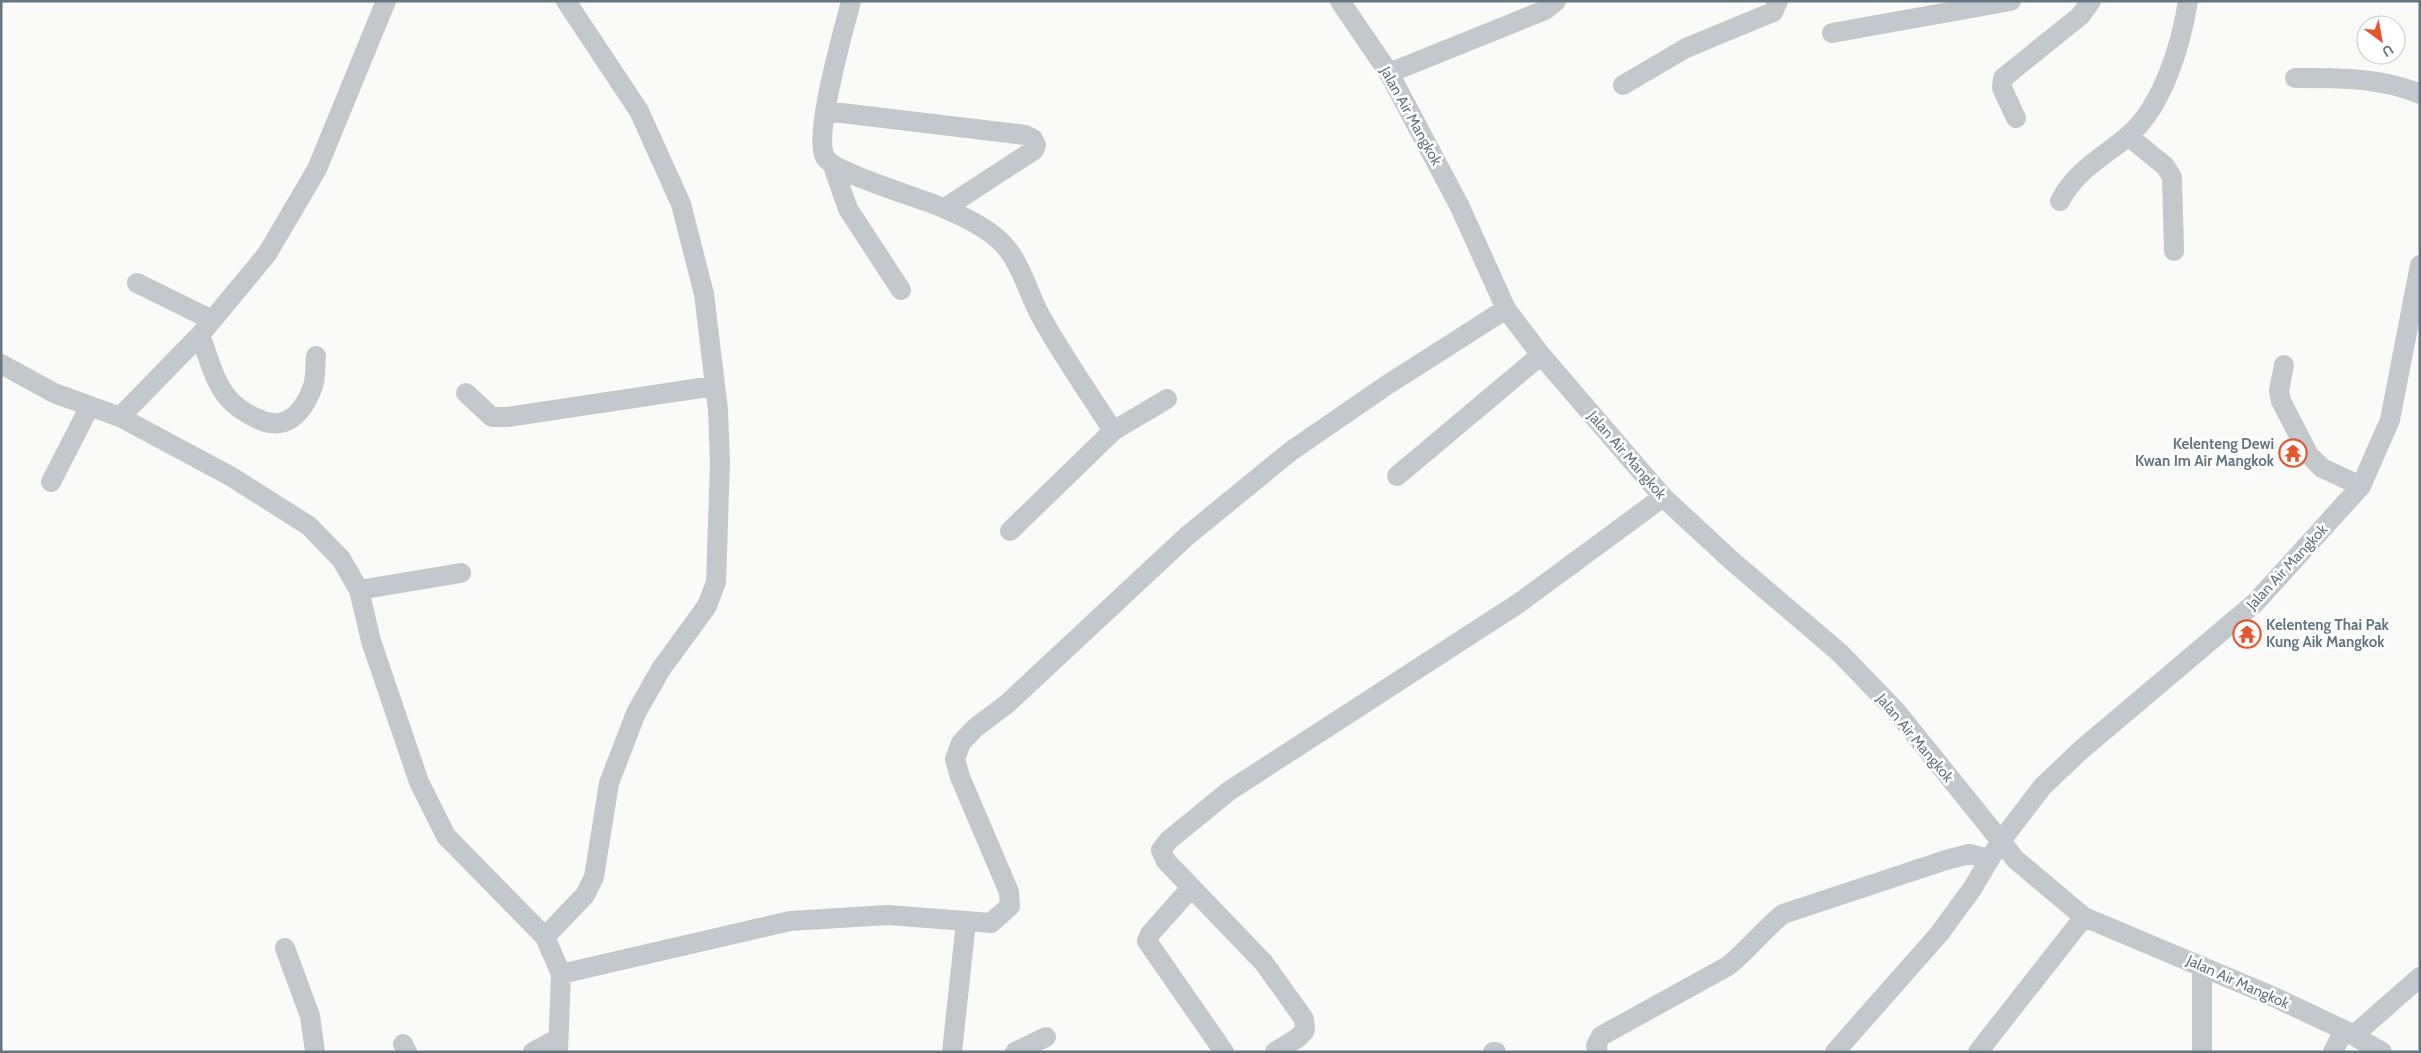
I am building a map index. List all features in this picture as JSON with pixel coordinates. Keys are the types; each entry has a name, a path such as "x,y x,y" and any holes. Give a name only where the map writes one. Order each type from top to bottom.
{"street":[{"path":"120,417 206,328 267,254 317,169 386,1"},
{"path":"545,937 585,895 594,877 609,783 636,713 661,668 707,606 716,582 720,462 704,294 681,204 639,111 566,1"},
{"path":"851,1 825,111 823,150 826,158 833,166 848,209 901,290"},
{"name":"Jalan Air Mangkok","path":"1340,1 1389,74 1460,207 1506,309 1541,355 1663,497 1731,560 1840,653 1896,711 2016,860 2084,917 2202,966 2349,1032 2382,1052"},
{"path":"1389,74 1545,10 1556,1"},
{"path":"1623,85 1686,48 1773,12 1778,1"},
{"path":"1832,33 2011,1"},
{"path":"2016,118 2002,88 2003,78 2080,16 2091,1"},
{"path":"2060,201 2069,184 2082,171 2128,136 2144,120 2169,72 2184,28 2188,1"},
{"path":"2295,78 2361,80 2400,85 2420,94"},
{"path":"825,111 1025,135 1036,144 1034,150 945,208"},
{"path":"2128,136 2165,166 2172,177 2174,251"},
{"path":"833,166 945,208 994,235 1011,253 1022,272 1039,314 1113,431"},
{"name":"Jalan Air Mangkok","path":"1835,1052 1939,934 1972,890 2000,842 2043,786 2081,750 2255,603 2361,486 2390,420 2420,265"},
{"path":"137,283 206,328 220,388 229,400 251,416 268,424 282,424 292,419 300,409 313,386 316,356"},
{"path":"561,974 790,921 888,915 991,923 1010,906 1009,892 960,777 955,759 961,743 975,728 1008,703 1186,536 1291,451 1387,385 1506,309"},
{"path":"1397,476 1541,355"},
{"path":"1,364 54,393 120,417 232,477 309,526 341,559 359,590 371,641 419,782 446,836 545,937 561,974 557,1045 533,1052"},
{"path":"2284,365 2279,392 2281,401 2309,455 2322,468 2361,486"},
{"path":"466,393 492,417 508,417 714,386"},
{"path":"1010,531 1113,431 1167,399"},
{"path":"51,482 90,406"},
{"path":"1275,1052 1299,1037 1304,1030 1304,1020 1264,962 1166,862 1161,850 1169,840 1229,791 1519,603 1663,497"},
{"path":"359,590 461,573"},
{"path":"1598,1052 1596,1046 1601,1036 1728,966 1744,954 1764,929 1782,914 1946,860 1969,854 1989,859"},
{"path":"1191,888 1150,934 1147,941 1224,1052"},
{"path":"1978,1052 2084,917"},
{"path":"952,1052 966,922"},
{"path":"285,948 310,1016 315,1052"},
{"path":"2202,966 2202,1052"},
{"path":"2333,1052 2349,1032 2420,977"},
{"path":"1015,1052 1046,1037"}],"place":[{"name":"Kelenteng Dewi Kwan Im Air Mangkok","path":"2293,453"},
{"name":"Kelenteng Thai Pak Kung Aik Mangkok","path":"2247,634"}]}
